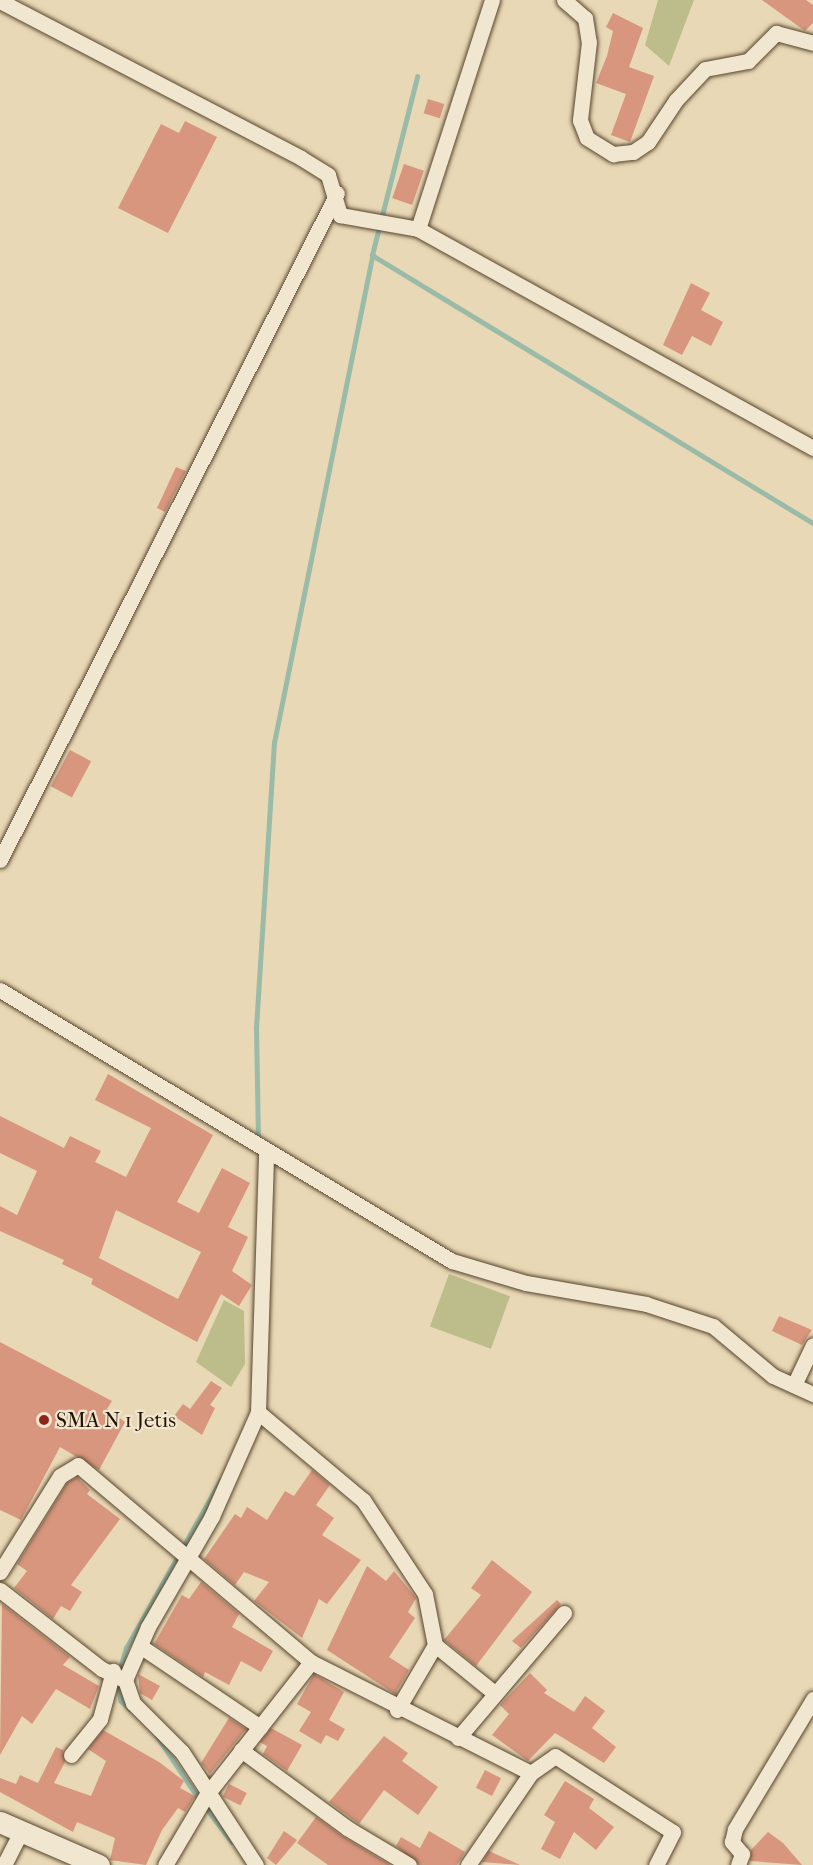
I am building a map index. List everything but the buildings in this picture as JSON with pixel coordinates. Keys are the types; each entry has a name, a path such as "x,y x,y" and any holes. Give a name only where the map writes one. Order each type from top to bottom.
{"main road":[{"path":"0,1822 96,1864"}],"street":[{"path":"412,226 492,0"},
{"path":"564,0 585,18 589,42 580,120 586,138 614,154 633,152 648,142 676,100 705,69 748,62 776,33 813,43"},
{"path":"0,1 301,158 328,175 338,193 340,215 412,226 813,448"},
{"path":"0,860 338,193"},
{"path":"0,990 452,1261 526,1283 674,1312 713,1326 757,1364 813,1394"},
{"path":"71,1755 100,1719 119,1675 140,1646 188,1558 258,1412 259,1147"},
{"path":"794,1385 813,1345"},
{"path":"258,1412 363,1500 425,1594 435,1645 494,1692"},
{"path":"0,1572 60,1476 78,1465 311,1662 397,1710 531,1773"},
{"path":"0,1590 102,1669 119,1675 133,1703 182,1752 202,1801 256,1865"},
{"path":"458,1738 494,1692 564,1613"},
{"path":"397,1710 435,1645"},
{"path":"140,1646 260,1726"},
{"path":"165,1865 202,1801 311,1662"},
{"path":"738,1865 742,1854 732,1842 735,1829 813,1699"},
{"path":"241,1750 347,1828 409,1865"},
{"path":"468,1865 531,1773 545,1759 564,1759 673,1832 656,1865"},
{"path":"4,1865 21,1831"}],"green space":[{"path":"658,0 694,0 669,66 645,45"},
{"path":"449,1274 510,1296 491,1349 430,1327"},
{"path":"224,1300 244,1311 245,1364 231,1387 196,1362"}],"waterway":[{"path":"258,1141 256,1028 274,743 372,255 417,77"},
{"path":"372,255 813,523"},
{"path":"119,1672 126,1648 220,1481"},
{"path":"117,1680 121,1701 130,1709"},
{"path":"157,1736 199,1799"},
{"path":"204,1805 232,1842"}],"place":[{"name":"SMA N 1 Jetis","path":"44,1420"}]}
